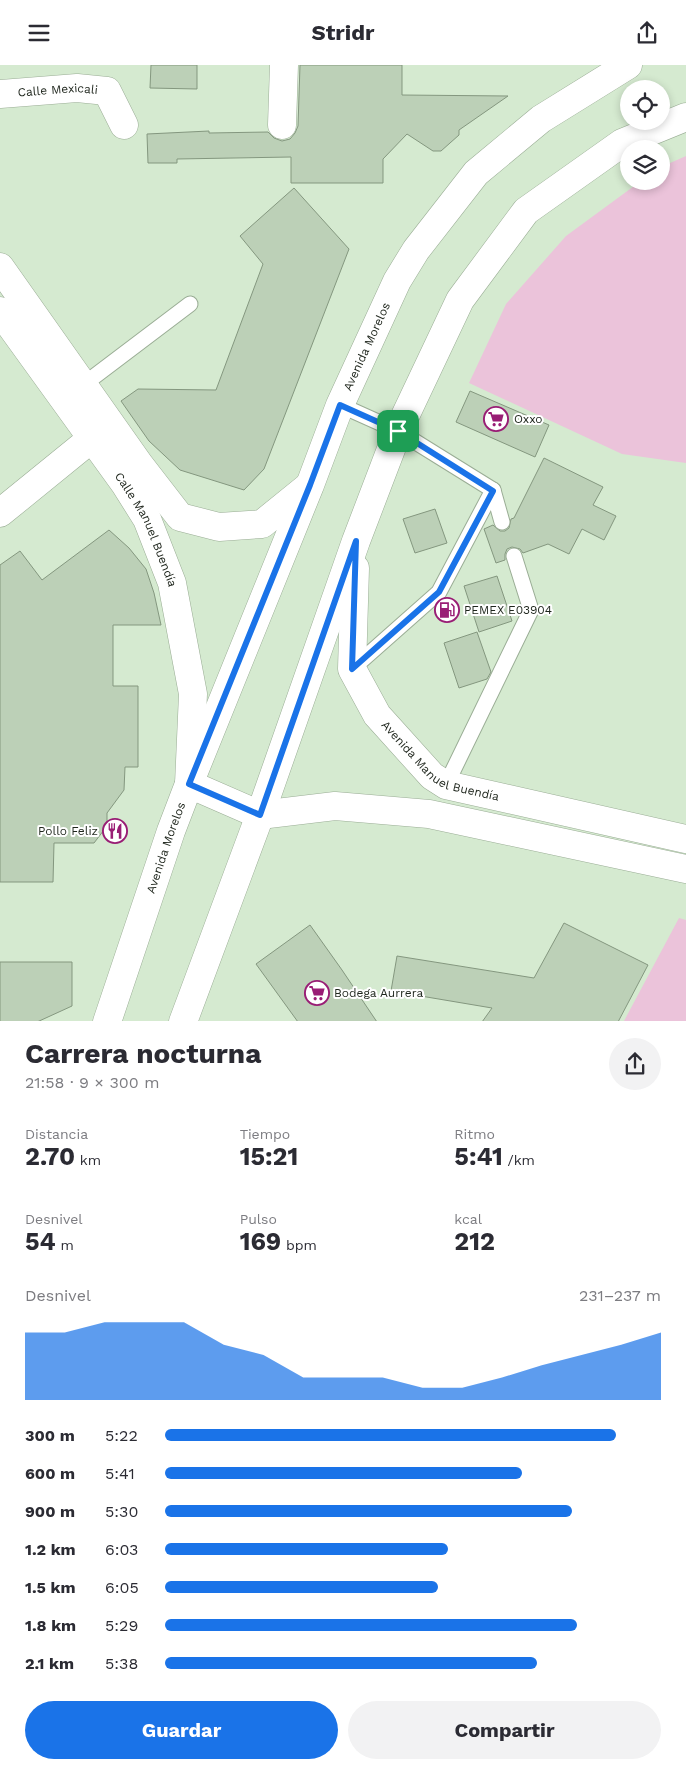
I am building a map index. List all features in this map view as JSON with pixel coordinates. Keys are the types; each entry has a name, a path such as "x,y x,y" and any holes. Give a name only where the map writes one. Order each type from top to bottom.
{"street":[{"path":"282,125 284,65"},
{"name":"Avenida Morelos","path":"108,1021 171,831 189,784 310,485 340,405 397,281 416,250 476,173 541,119 628,65"},
{"name":"Calle Mexicali","path":"0,94 77,88 107,91 124,125"},
{"path":"183,1021 260,815 356,541 398,431 460,299 526,211 622,143 686,117"},
{"name":"Calle Manuel Buendía","path":"0,267 139,464 180,517 219,527 262,524 310,485"},
{"name":"Calle Manuel Buendía","path":"0,311 125,484 147,519 172,583 193,694 189,784"},
{"path":"0,513 91,439"},
{"path":"352,669 356,541"},
{"name":"Avenida Manuel Buendía","path":"352,669 377,715 432,776 446,785 686,839"},
{"path":"189,784 260,815 335,806 429,814 686,869"}],"lane":[{"path":"83,385 190,304"},
{"path":"340,405 398,431 493,491 502,522"},
{"path":"352,669 439,592 493,491"},
{"path":"446,785 531,610 514,557"}],"shaded area":[{"path":"686,156 686,463 622,454 469,383 506,304 566,236 629,190 670,190 670,163"},
{"path":"679,918 686,920 686,1021 624,1021"}],"building":[{"path":"151,65 197,65 197,89 150,88"},
{"path":"300,65 402,65 402,95 508,96 459,130 459,135 441,151 433,151 407,134 383,159 383,183 291,183 291,157 177,159 177,163 148,163 147,134 209,131 209,133 268,132 274,138 282,141 290,139 298,126"},
{"path":"294,188 349,249 264,469 244,490 180,470 149,441 121,401 138,389 216,390 263,264 240,236"},
{"path":"470,391 549,425 535,457 456,422"},
{"path":"544,458 603,487 593,505 616,516 604,540 582,529 569,554 548,544 523,553 520,549 512,547 507,549 505,560 496,563 484,529 493,525 500,531 505,531 509,528 511,519 514,518"},
{"path":"435,509 447,543 415,553 403,519"},
{"path":"109,530 129,548 146,569 154,593 161,625 113,625 113,686 138,686 138,767 125,767 124,790 107,813 107,826 94,843 54,843 53,882 0,882 0,565 20,551 42,580"},
{"path":"497,576 512,621 479,632 464,586"},
{"path":"477,632 491,672 487,679 459,688 444,643"},
{"path":"564,923 648,965 619,1021 483,1021 492,1008 391,991 397,956 534,978"},
{"name":"Bodega Aurrera","path":"310,925 376,1021 297,1021 256,964"},
{"path":"0,962 72,962 72,1006 39,1021 0,1021"}],"place":[{"name":"Oxxo","path":"496,419"},
{"name":"PEMEX E03904","path":"447,610"},
{"name":"Pollo Feliz","path":"115,831"},
{"name":"Bodega Aurrera","path":"317,993"}],"route":[{"path":"340,405 398,431 493,491 439,592 352,669 356,541 260,815 189,784 310,485 340,405"}]}
